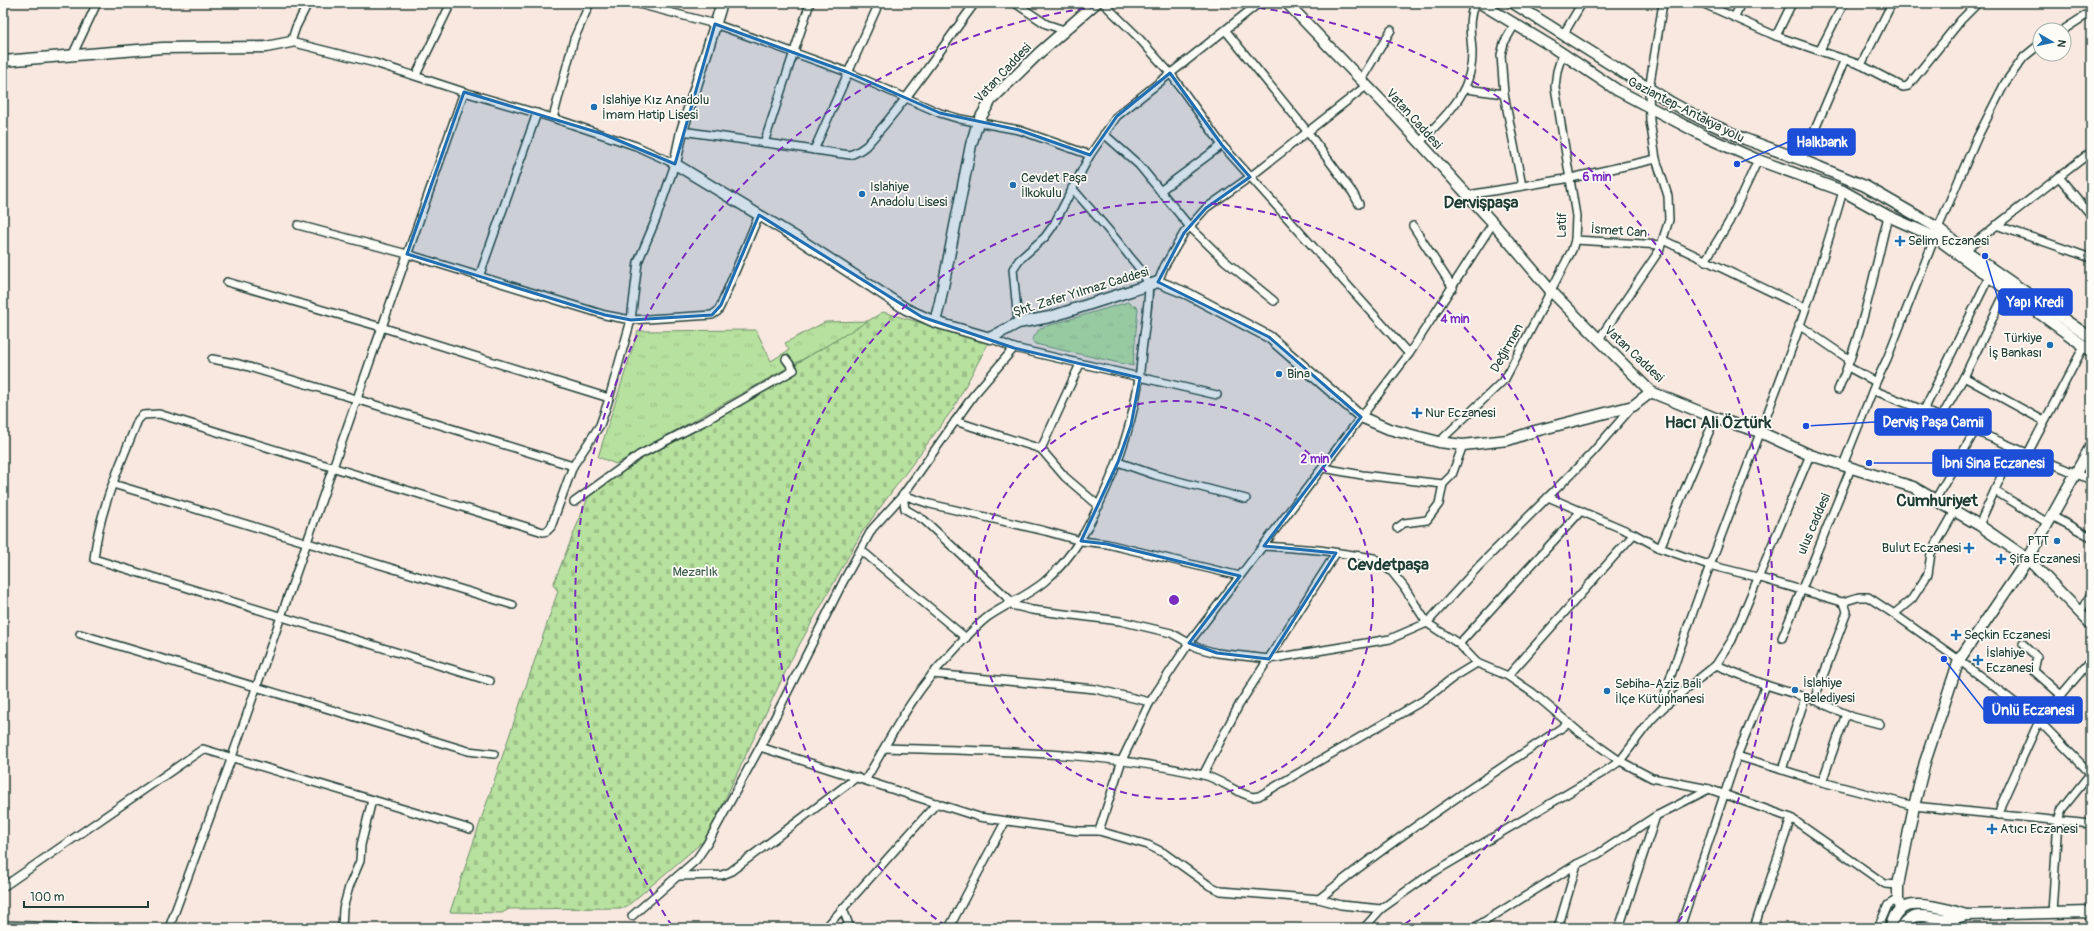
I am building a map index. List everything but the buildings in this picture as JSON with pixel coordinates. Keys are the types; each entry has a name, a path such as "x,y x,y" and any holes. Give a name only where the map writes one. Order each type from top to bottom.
{"street":[{"path":"72,56 98,3"},
{"path":"291,42 308,3"},
{"path":"416,75 451,3"},
{"path":"553,118 574,39 590,3"},
{"path":"635,3 715,24 847,72 940,114 1019,130 1090,155"},
{"path":"490,681 94,559 99,527 113,484 138,420 143,415 159,414 543,532 547,531 551,527 573,466 600,424 609,398 631,320 638,262 656,219 675,164 682,131 722,3"},
{"path":"764,143 810,3"},
{"path":"814,150 847,72 879,3"},
{"path":"682,131 850,155 856,154 865,147 904,98 976,3"},
{"path":"1015,3 1046,24 1064,30"},
{"name":"Vatan Caddesi","path":"935,322 971,145 978,122 991,100 1064,30 1096,3"},
{"path":"1103,3 1137,36 1170,73 1222,145 1409,354"},
{"path":"1018,323 1013,269 1019,260 1045,237 1053,226 1090,155 1117,116 1170,73 1226,31 1259,3"},
{"name":"Vatan Caddesi","path":"1287,3 1468,195 1551,291 1651,392 1715,418 1760,432 1810,455 1913,487 1979,525 2028,559 2091,624"},
{"path":"1419,143 1459,102 1466,89 1472,58 1469,21 1475,3"},
{"name":"Gaziantep-Antakya yolu","path":"1480,3 1617,90 1708,138 1758,160 1843,191 1888,216 1936,233 1989,277 2007,288 2088,349"},
{"name":"Gaziantep-Antakya yolu","path":"1513,3 1649,89 1711,124 1745,139 1802,160 1865,186 1936,233 1965,250 2091,338"},
{"path":"1563,35 1582,3"},
{"path":"1599,339 1662,243 1669,220 1668,196 1656,159 1650,121 1649,89 1663,3"},
{"path":"1702,3 1735,16 1776,36 1845,58 1903,87 1908,86 1961,20 1978,3"},
{"path":"1735,16 1741,3"},
{"path":"1776,36 1792,3"},
{"path":"1820,50 1844,3"},
{"path":"1861,65 1892,3"},
{"path":"2072,24 2091,12"},
{"path":"1515,24 1501,51 1504,94 1522,186"},
{"path":"866,780 905,711 932,674 987,618 1044,582 1068,559 1081,541 1099,506 1118,462 1131,424 1140,378 1144,323 1154,284 1184,233 1206,208 1250,177 1364,83 1391,30"},
{"path":"1226,31 1306,131 1353,193 1358,204"},
{"path":"3,61 162,48 266,47 291,42 416,75 464,92 553,118 636,146 675,164 759,215 906,309 935,322 990,338 1014,348 1217,395"},
{"name":"ulus caddesi","path":"1782,638 1847,467 1876,382 1888,359 1936,233 1977,138 2005,83 2024,57 2032,50"},
{"name":"Latif","path":"1551,291 1575,240 1576,216 1555,87 1562,54"},
{"path":"1802,160 1845,58"},
{"path":"1466,89 1504,94"},
{"path":"168,928 232,757 464,92"},
{"path":"479,277 537,113"},
{"path":"1104,134 1139,165 1190,227 1225,261 1274,301"},
{"path":"1160,191 1222,145"},
{"path":"1965,250 2091,153"},
{"path":"1468,195 1571,178 1656,159"},
{"path":"1705,261 1729,222 1758,160"},
{"path":"2059,178 2091,215"},
{"path":"1072,188 1142,272 1154,284"},
{"path":"1665,706 1663,700 1709,565 1799,325 1843,191"},
{"path":"298,225 407,254 585,311 631,320 716,314 759,215"},
{"path":"1838,390 1849,364 1864,314 1888,216"},
{"path":"1099,831 1122,760 1150,702 1189,643 1409,354 1453,288 1483,236 1493,223"},
{"path":"1996,225 2091,258"},
{"path":"1413,226 1453,288"},
{"name":"İsmet Can","path":"1575,240 1662,243"},
{"path":"1662,243 1705,261 1805,308"},
{"path":"1924,410 1989,277"},
{"path":"227,282 381,327 609,398"},
{"name":"Şht. Zafer Yılmaz Caddesi","path":"990,338 1018,323 1050,317 1154,284 1188,294 1269,337 1361,417 1389,429 1439,442 1463,445 1508,440 1535,431 1633,406"},
{"path":"1942,418 1964,377 2007,288"},
{"name":"Değirmen","path":"1439,442 1505,379 1551,291"},
{"path":"1799,325 1849,364 1876,382"},
{"path":"632,916 696,860 707,844 760,747 840,587 862,550 872,529 903,495 973,396 1014,348"},
{"path":"2028,454 2044,421 2088,349"},
{"path":"212,358 239,364 356,399 573,466"},
{"path":"574,502 639,455 705,421 794,370 786,359"},
{"path":"1041,449 1080,364"},
{"path":"1964,377 2044,421"},
{"path":"1873,390 2091,480"},
{"path":"903,495 905,509 924,520 1010,604 1032,610 1120,621 1171,633 1198,648 1217,653 1269,659 1390,639 1427,624 1479,566 1592,453 1633,406 1651,392"},
{"path":"1660,548 1715,418"},
{"path":"955,421 1041,449 1064,477 1099,506"},
{"path":"1935,500 1975,431"},
{"path":"1397,528 1404,523 1427,520 1439,504 1443,484 1452,475 1463,445"},
{"path":"1900,910 1898,885 1914,806 1925,762 1959,660 2028,559 2091,446"},
{"path":"1979,525 2014,448"},
{"path":"1364,928 1381,909 1429,875 1604,772 1620,760 1665,706 1716,665 1732,640 1757,577 1810,455"},
{"path":"1118,462 1169,479 1246,499"},
{"path":"1323,468 1362,475 1443,484"},
{"path":"113,484 513,605"},
{"path":"1995,491 2050,520 2091,537"},
{"path":"903,495 930,504 1081,541 1107,544 1240,576"},
{"path":"1548,497 1634,534 1660,548 1709,565 1757,577 1842,602 1859,597 1868,597 1959,660 2039,721 2091,773 2062,809 2058,820 2052,913"},
{"path":"1459,644 1581,511"},
{"path":"1894,614 1912,599 1928,574 1931,553 1955,511"},
{"path":"1508,676 1634,534"},
{"path":"1264,546 1374,558 1383,564 1404,588 1427,624 1459,644 1477,664 1508,676 1620,760 1652,778 1709,789 1791,818 1885,884 1898,885"},
{"path":"862,550 966,638"},
{"path":"1202,775 1239,705 1336,553"},
{"path":"2080,612 2091,594"},
{"path":"1814,700 1847,612 1842,602"},
{"path":"80,634 257,686 468,751 494,754"},
{"path":"2023,644 2037,657 2034,671 2062,695"},
{"path":"2000,815 2001,805 2039,721 2091,660"},
{"path":"885,748 986,751 1122,760 1202,775 1213,778 1248,796 1259,796 1424,700 1454,677 1477,664"},
{"path":"1716,665 1766,685 1814,700 1846,714 1880,724"},
{"path":"932,674 1095,689 1150,702"},
{"path":"1680,928 1737,756 1766,685"},
{"path":"1782,770 1805,698"},
{"path":"1822,782 1846,714"},
{"path":"1319,899 1355,870 1462,793 1569,723"},
{"path":"760,747 937,803 963,813 1005,822 1078,831 1099,831 1156,848 1210,886 1221,891 1319,899 1341,905 1381,909"},
{"path":"3,888 202,750 232,757 470,829"},
{"path":"1737,756 1822,782 1914,806 2091,824"},
{"path":"678,876 722,875 730,872 857,777"},
{"path":"1474,928 1577,864 1598,854 1656,816 1709,789"},
{"path":"342,928 344,909 349,887 360,861 361,845 372,800"},
{"path":"830,924 937,803"},
{"path":"1619,928 1656,816"},
{"path":"1754,928 1791,818"},
{"path":"949,928 1005,822"},
{"path":"1558,928 1577,864"},
{"path":"1878,928 1888,905 1898,899"},
{"path":"1891,928 1896,914 1909,905 1950,910 1966,915"},
{"path":"843,909 850,928"},
{"path":"1901,928 1913,916 1920,915 1948,919 1966,915 2091,912"},
{"path":"3,925 94,928"}],"highlighted area":[{"path":"715,24 847,72 940,113 1019,130 1090,155 1117,116 1170,73 1222,145 1250,177 1206,208 1184,233 1158,282 1269,337 1361,417 1264,546 1336,553 1269,659 1217,653 1189,643 1240,576 1107,544 1081,541 1118,462 1131,425 1140,378 1014,348 922,317 759,215 721,305 712,315 631,320 605,315 407,254 464,92 603,134 675,164"}],"green space":[{"path":"1128,302 1138,308 1133,366 1035,344 1032,340 1040,328"},
{"name":"Mezarlık","path":"883,312 989,342 953,409 862,532 792,658 706,839 625,908 509,909 502,913 450,912 558,591 553,585 593,485"},
{"path":"871,321 616,464 598,457 638,331 756,330 771,361 789,350 785,343 825,322"}],"place":[{"name":"Islahiye Kız Anadolu İmam Hatip Lisesi","path":"594,107"},
{"name":"Halkbank","path":"1737,164"},
{"name":"Cevdet Paşa İlkokulu","path":"1013,185"},
{"name":"Islahiye Anadolu Lisesi","path":"862,194"},
{"name":"Selim Eczanesi","path":"1900,241"},
{"name":"Yapı Kredi","path":"1985,256"},
{"name":"Türkiye İş Bankası","path":"2050,345"},
{"name":"Bina","path":"1279,374"},
{"name":"Nur Eczanesi","path":"1417,413"},
{"name":"Derviş Paşa Camii","path":"1806,426"},
{"name":"İbni Sina Eczanesi","path":"1869,463"},
{"name":"PTT","path":"2057,541"},
{"name":"Bulut Eczanesi","path":"1969,548"},
{"name":"Şifa Eczanesi","path":"2001,559"},
{"name":"Seçkin Eczanesi","path":"1956,635"},
{"name":"Ünlü Eczanesi","path":"1944,659"},
{"name":"İslahiye Eczanesi","path":"1978,660"},
{"name":"İslahiye Belediyesi","path":"1795,690"},
{"name":"Sebiha-Aziz Bali İlçe Kütüphanesi","path":"1607,691"},
{"name":"Atıcı Eczanesi","path":"1992,829"}],"district":[{"name":"Dervişpaşa","path":"1481,202"},
{"name":"Hacı Ali Öztürk","path":"1718,422"},
{"name":"Cumhuriyet","path":"1937,500"},
{"name":"Cevdetpaşa","path":"1388,564"}]}
